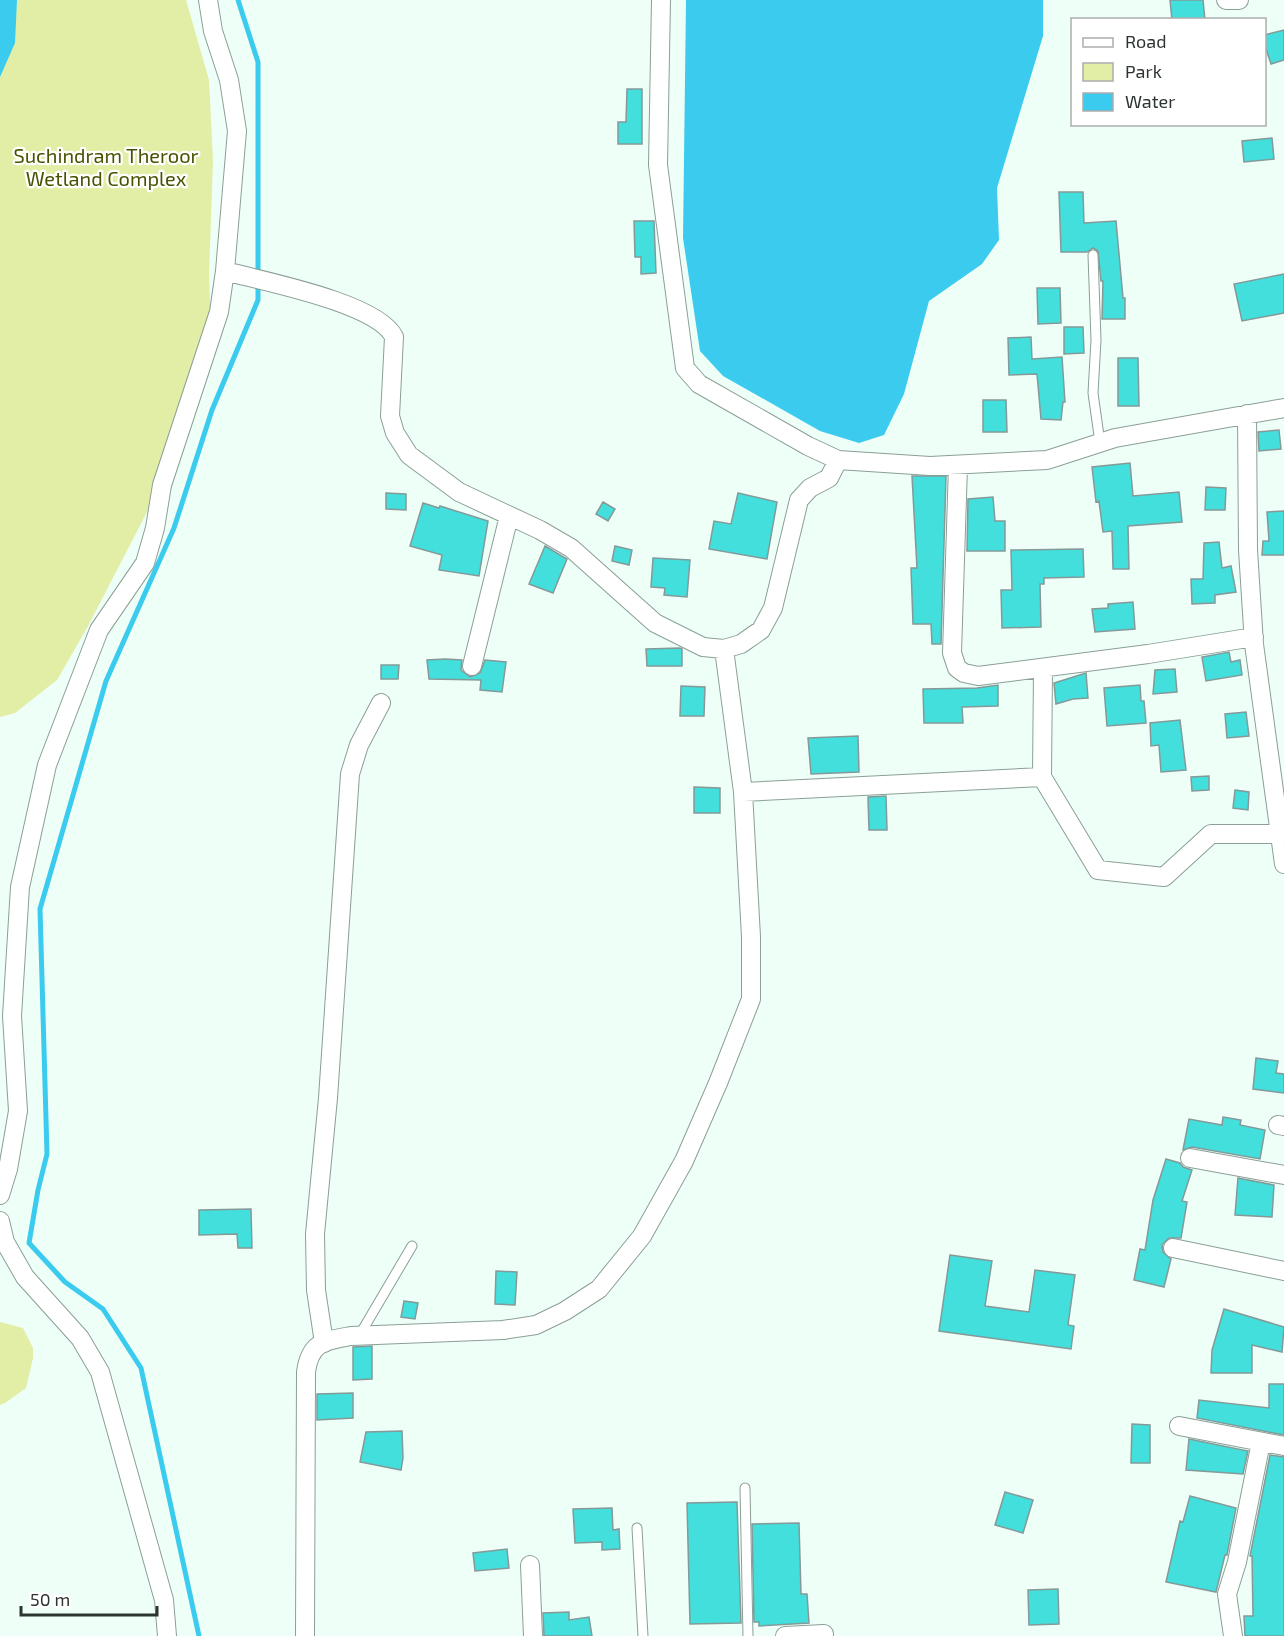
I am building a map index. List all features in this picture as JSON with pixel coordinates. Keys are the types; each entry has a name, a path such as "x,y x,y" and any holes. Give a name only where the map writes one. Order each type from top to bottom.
{"street":[{"path":"0,1195 8,1169 18,1111 12,1016 20,886 47,765 99,630 145,563 155,528 162,485 219,312 225,271 237,130 229,80 213,31 208,0"},
{"path":"661,0 658,165 685,369 699,384 808,446 838,460 880,464 958,466 1047,460 1115,438 1284,408"},
{"path":"1226,0 1239,0"},
{"path":"225,271 305,290 374,317 391,329 394,336 390,416 395,433 409,455 459,492 540,530 571,548 654,623 703,646 724,649 741,644 761,630 773,608 799,500 810,488 829,478 838,460"},
{"path":"1247,414 1248,550 1254,637 1284,864"},
{"path":"958,466 953,660 957,668 970,676 1043,669 1254,637"},
{"path":"472,666 509,516"},
{"path":"305,1636 306,1372 308,1359 314,1348 324,1343 359,1336 503,1330 536,1325 565,1311 599,1289 642,1236 684,1161 718,1083 751,999 751,938 743,792 724,649"},
{"path":"1043,669 1042,777 1098,870 1164,877 1211,834 1281,834"},
{"path":"324,1343 316,1290 315,1234 328,1098 350,774 359,745 381,703"},
{"path":"743,792 1042,777"},
{"path":"1190,1158 1284,1175"},
{"path":"0,1221 5,1242 25,1277 80,1338 100,1372 164,1600 166,1636"},
{"path":"1173,1248 1284,1271"},
{"path":"1179,1426 1284,1446"},
{"path":"1233,1636 1227,1594 1237,1562 1261,1442"},
{"path":"530,1565 533,1636"},
{"path":"784,1636 824,1634"}],"lane":[{"path":"1093,255 1096,340 1093,393 1100,443"},
{"path":"359,1336 412,1246"},
{"path":"745,1488 748,1636"},
{"path":"637,1528 643,1636"}],"green space":[{"name":"Suchindram Theroor Wetland Complex","path":"0,0 186,0 209,80 213,161 209,275 211,333 163,481 88,626 57,680 15,713 0,717"},
{"path":"0,1322 23,1328 33,1348 33,1358 26,1388 0,1405"}],"water":[{"path":"0,0 17,0 15,43 0,77"},
{"path":"686,0 1043,0 1043,36 997,188 999,240 982,264 929,301 904,394 884,435 859,443 820,431 723,376 700,351 683,238"}],"building":[{"path":"1170,0 1203,0 1205,18 1172,18"},
{"path":"1284,30 1284,60 1271,64 1266,49 1266,34"},
{"path":"627,89 642,89 642,144 618,144 618,122 626,122"},
{"path":"1272,138 1274,159 1244,162 1242,141"},
{"path":"1059,192 1083,192 1084,223 1116,221 1123,298 1125,298 1125,319 1102,319 1103,281 1101,281 1098,251 1093,248 1087,252 1061,252"},
{"path":"634,221 654,221 656,273 641,274 641,257 635,257"},
{"path":"1284,274 1284,313 1242,321 1234,284"},
{"path":"1037,288 1060,288 1061,323 1038,324"},
{"path":"1064,327 1083,327 1084,353 1064,354"},
{"path":"1031,337 1032,359 1062,357 1065,402 1063,402 1061,420 1041,419 1037,374 1009,375 1008,338"},
{"path":"1118,358 1138,358 1139,406 1118,406"},
{"path":"983,400 1006,400 1007,432 983,432"},
{"path":"1279,430 1281,449 1259,451 1258,432"},
{"path":"1130,463 1133,496 1179,492 1182,522 1128,526 1129,569 1113,569 1112,531 1103,532 1099,501 1096,502 1092,467"},
{"path":"912,476 946,476 941,644 932,644 931,624 913,624 911,568 917,568"},
{"path":"1206,487 1226,488 1225,510 1205,510"},
{"path":"386,493 406,494 406,510 386,509"},
{"path":"738,493 777,502 767,559 709,549 714,521 731,524"},
{"path":"993,497 995,521 1005,521 1005,551 967,551 968,499"},
{"path":"603,502 615,509 608,521 596,514"},
{"path":"423,503 488,521 479,576 439,570 442,555 410,546"},
{"path":"1284,511 1284,555 1262,555 1263,541 1269,541 1267,512"},
{"path":"1219,542 1222,568 1231,566 1236,592 1215,595 1215,603 1192,604 1191,579 1203,579 1204,543"},
{"path":"545,546 567,559 553,593 529,584"},
{"path":"615,546 632,550 629,565 612,561"},
{"path":"1083,549 1084,577 1044,578 1044,584 1040,584 1041,627 1002,628 1001,590 1012,590 1011,550"},
{"path":"653,558 690,560 687,597 664,595 665,588 651,587"},
{"path":"1133,602 1135,629 1095,632 1092,609 1108,608 1108,604"},
{"path":"646,649 682,649 682,666 647,666"},
{"path":"1229,652 1231,662 1240,660 1242,675 1206,681 1202,657"},
{"path":"427,660 462,660 461,670 470,677 480,673 485,660 506,662 502,692 480,690 481,680 429,679"},
{"path":"381,665 399,665 398,679 381,679"},
{"path":"1175,669 1177,692 1153,694 1155,670"},
{"path":"1086,673 1088,698 1056,704 1054,683"},
{"path":"998,685 998,706 962,707 963,723 924,723 923,689 977,688"},
{"path":"1140,685 1146,723 1107,726 1104,688"},
{"path":"681,686 705,687 704,716 680,716"},
{"path":"1246,712 1249,736 1227,738 1225,714"},
{"path":"1180,720 1186,770 1161,772 1159,745 1151,746 1150,723"},
{"path":"858,736 859,772 811,774 808,738"},
{"path":"1209,776 1209,790 1192,791 1191,777"},
{"path":"694,787 720,788 720,813 694,813"},
{"path":"1235,790 1249,792 1248,810 1233,808"},
{"path":"886,796 887,830 869,830 868,797"},
{"path":"1256,1058 1278,1061 1276,1073 1284,1074 1284,1093 1253,1089"},
{"path":"1223,1117 1241,1120 1240,1125 1265,1130 1260,1159 1192,1147 1183,1150 1189,1119 1222,1125"},
{"path":"1166,1159 1192,1170 1182,1201 1187,1202 1181,1238 1169,1238 1162,1245 1163,1252 1171,1259 1164,1287 1134,1280 1140,1249 1145,1250 1153,1200"},
{"path":"1238,1178 1274,1185 1272,1217 1235,1215"},
{"path":"251,1209 252,1248 238,1248 237,1234 199,1235 199,1210"},
{"path":"950,1255 992,1261 985,1306 1029,1312 1035,1270 1075,1275 1068,1325 1074,1326 1071,1349 939,1331"},
{"path":"496,1271 517,1272 515,1305 495,1304"},
{"path":"404,1301 418,1303 415,1319 401,1317"},
{"path":"1224,1309 1284,1327 1282,1352 1252,1345 1252,1373 1211,1373 1212,1350"},
{"path":"372,1346 372,1379 353,1380 353,1347"},
{"path":"1269,1384 1284,1384 1284,1435 1197,1418 1199,1400 1269,1408"},
{"path":"353,1393 353,1418 317,1420 317,1394"},
{"path":"1132,1424 1150,1425 1150,1463 1131,1463"},
{"path":"402,1431 401,1470 360,1462 366,1432"},
{"path":"1189,1439 1248,1451 1243,1474 1186,1470"},
{"path":"1270,1455 1284,1457 1284,1636 1245,1636 1244,1616 1253,1616 1252,1556 1250,1556"},
{"path":"1005,1492 1033,1500 1023,1533 995,1525"},
{"path":"1190,1496 1236,1508 1227,1555 1225,1555 1216,1592 1166,1582 1180,1521 1183,1522"},
{"path":"737,1502 741,1623 690,1624 687,1503"},
{"path":"612,1508 613,1530 619,1529 620,1549 602,1550 602,1542 575,1543 573,1509"},
{"path":"799,1523 801,1594 807,1594 809,1623 759,1626 759,1622 754,1622 752,1524"},
{"path":"507,1549 509,1568 475,1571 473,1553"},
{"path":"1058,1589 1059,1624 1029,1625 1028,1590"},
{"path":"569,1612 569,1620 589,1617 592,1636 544,1636 543,1613"}],"waterway":[{"path":"238,0 258,62 258,274"},
{"path":"199,1636 141,1368 103,1309 65,1282 29,1243 47,1154 40,909 106,681 174,528 212,410 258,300 258,284"}]}
